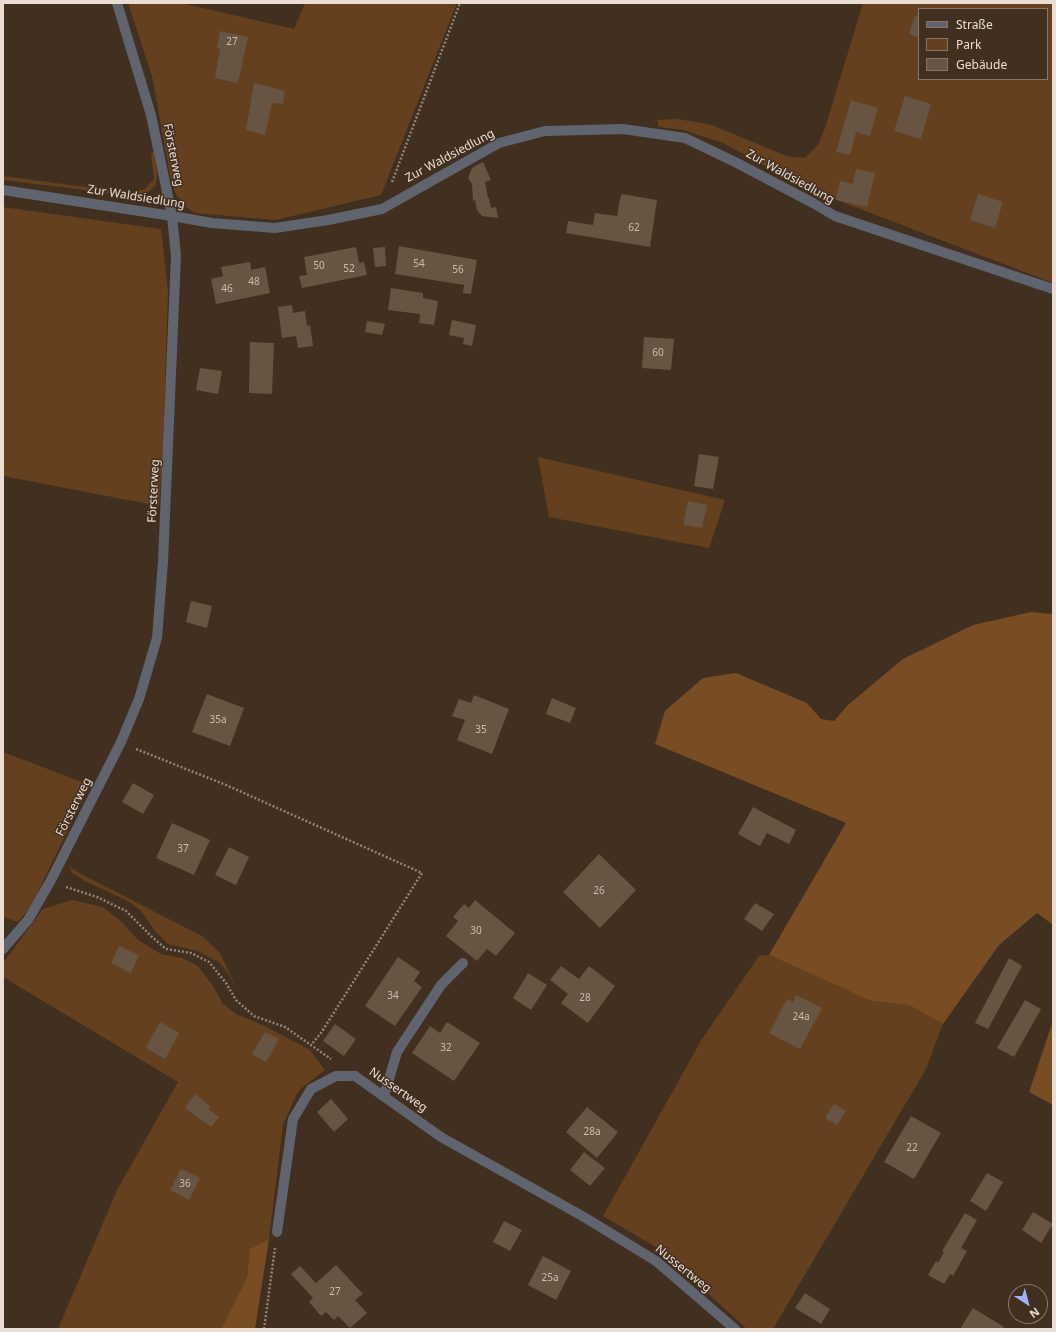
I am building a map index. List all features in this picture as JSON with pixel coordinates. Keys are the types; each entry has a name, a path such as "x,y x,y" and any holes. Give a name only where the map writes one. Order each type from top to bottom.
{"street":[{"name":"Försterweg","path":"3,949 28,920 50,882 120,742 139,699 158,638 163,562 176,256 172,216 151,114 117,3"},
{"name":"Zur Waldsiedlung","path":"3,190 172,216 212,224 274,228 328,220 382,209 499,143 545,131 623,129 685,138 737,163 835,216 1053,289"},
{"path":"384,1096 397,1052 441,985 464,963"},
{"path":"278,1232 293,1119 311,1089 336,1076 355,1076"},
{"name":"Nussertweg","path":"355,1076 441,1137 584,1217 656,1261 735,1329"}],"path":[{"path":"382,209 460,3"},
{"path":"120,742 226,785 422,873 321,1033 311,1045"},
{"name":"Nussertweg","path":"50,882 96,897 126,910 150,936 166,949 191,953 209,962 226,983 236,1000 254,1016 285,1027 355,1076"},
{"path":"264,1329 278,1232"}],"green space":[{"path":"128,3 181,3 294,29 305,3 457,3 381,195 276,220 195,213 186,207 176,195 171,180 152,76"},
{"path":"863,3 1053,3 1053,283 808,189 723,143 683,130 659,127 657,120 678,119 712,125 786,156 805,158 818,145 825,128"},
{"path":"154,152 157,174 156,185 145,195 134,196 3,180 3,176 130,193 145,189 154,179 151,153"},
{"path":"3,207 161,229 168,290 163,452 159,506 3,476"},
{"path":"538,457 725,500 709,548 549,517"},
{"path":"3,752 90,785 31,906 18,922 3,917"},
{"path":"69,866 81,874 202,936 220,953 239,994 228,973 219,962 197,951 168,944 155,931 141,911 128,901 85,881 72,873"},
{"path":"72,900 103,907 121,921 138,940 161,954 182,958 198,966 213,986 223,1004 236,1014 265,1026 310,1050 325,1070 298,1091 283,1125 269,1239 250,1249 247,1277 221,1329 58,1329 117,1190 178,1082 3,977 3,963 43,909"},
{"path":"769,955 871,1001 909,1005 943,1024 926,1069 773,1329 747,1329 659,1249 603,1216 702,1039 759,956"}],"shaded area":[{"path":"1031,612 1053,614 1053,925 1037,913 999,945 943,1024 909,1005 871,1001 769,955 846,823 655,744 665,711 703,678 736,673 807,703 821,719 834,721 848,705 903,659 973,625"},
{"path":"1053,1021 1053,1105 1029,1092"},
{"path":"269,1239 255,1329 221,1329 247,1277 250,1249"}],"building":[{"path":"915,16 918,17 918,38 909,34"},
{"path":"220,31 248,37 238,83 215,78 220,49 217,48"},
{"path":"254,83 285,91 283,104 272,103 265,135 246,130"},
{"path":"905,96 931,104 921,139 894,131"},
{"path":"851,100 878,108 870,136 856,132 850,155 836,152"},
{"path":"483,162 491,180 485,182 488,198 491,208 496,207 498,218 482,216 477,210 475,200 473,201 472,184 468,178 472,168"},
{"path":"856,169 875,173 867,207 836,200 840,181 853,184"},
{"path":"621,194 657,200 650,247 566,233 568,221 593,225 595,213 617,216"},
{"path":"978,194 1003,202 995,228 970,220"},
{"path":"399,246 477,260 471,294 463,293 464,285 395,274"},
{"path":"356,247 359,263 364,262 367,275 302,288 299,276 307,275 304,257"},
{"path":"385,247 386,266 375,267 373,248"},
{"path":"250,262 251,270 265,267 270,293 216,304 211,279 223,276 221,267"},
{"path":"391,288 423,293 423,298 438,301 434,325 419,323 420,314 388,310"},
{"path":"292,305 293,313 305,311 307,326 310,325 313,346 298,348 296,336 282,338 278,307"},
{"path":"452,320 476,325 472,346 463,344 464,338 449,335"},
{"path":"367,321 385,324 382,335 365,332"},
{"path":"644,337 674,339 671,370 642,368"},
{"path":"250,342 274,343 272,394 249,393"},
{"path":"200,368 222,371 218,394 196,390"},
{"path":"699,454 719,457 713,489 694,486"},
{"path":"688,501 707,505 702,528 683,525"},
{"path":"191,601 212,606 207,628 186,622"},
{"path":"207,694 244,708 230,746 192,732"},
{"path":"474,695 509,709 492,754 457,740 465,720 452,716 459,699 471,703"},
{"path":"552,698 576,708 570,723 546,714"},
{"path":"133,783 154,795 143,814 122,802"},
{"path":"753,807 796,830 789,844 767,833 760,846 738,834"},
{"path":"172,823 210,840 194,875 156,858"},
{"path":"229,847 249,857 236,885 215,875"},
{"path":"599,854 636,890 600,928 563,892"},
{"path":"475,900 515,933 496,956 487,949 477,961 446,936 458,921 453,917 464,904 469,908"},
{"path":"755,903 774,914 762,931 744,919"},
{"path":"119,946 139,955 131,973 111,963"},
{"path":"398,957 420,972 414,981 422,987 395,1026 365,1006"},
{"path":"1009,958 1022,966 988,1029 975,1023"},
{"path":"561,966 579,979 589,966 615,986 588,1023 561,1003 568,994 550,980"},
{"path":"528,973 547,985 531,1010 513,998"},
{"path":"796,995 822,1008 800,1049 769,1033 787,999 793,1002"},
{"path":"1025,1000 1041,1009 1014,1057 997,1048"},
{"path":"160,1022 179,1033 165,1059 146,1048"},
{"path":"447,1022 480,1043 454,1081 412,1053 430,1026 440,1033"},
{"path":"335,1024 356,1039 344,1056 323,1041"},
{"path":"265,1032 279,1039 266,1062 252,1054"},
{"path":"195,1094 210,1106 208,1109 219,1117 211,1127 185,1108"},
{"path":"331,1099 348,1119 334,1132 317,1112"},
{"path":"834,1104 846,1111 837,1125 825,1118"},
{"path":"587,1107 618,1132 597,1158 566,1132"},
{"path":"911,1116 941,1133 914,1179 884,1162"},
{"path":"584,1152 605,1168 590,1186 570,1170"},
{"path":"181,1169 200,1178 189,1200 170,1190"},
{"path":"987,1173 1003,1182 986,1211 970,1201"},
{"path":"1033,1212 1053,1224 1041,1243 1022,1230"},
{"path":"965,1213 977,1220 961,1248 967,1251 953,1276 950,1274 944,1284 928,1275 936,1261 938,1263 944,1252 942,1251"},
{"path":"504,1221 522,1230 510,1251 493,1242"},
{"path":"543,1256 571,1271 556,1300 528,1285"},
{"path":"336,1265 363,1294 355,1300 367,1313 350,1328 338,1316 334,1320 326,1312 321,1316 309,1302 313,1298 291,1274 300,1266 316,1283"},
{"path":"805,1293 830,1309 821,1324 795,1308"},
{"path":"973,1308 1004,1327 1002,1329 960,1329"}]}
